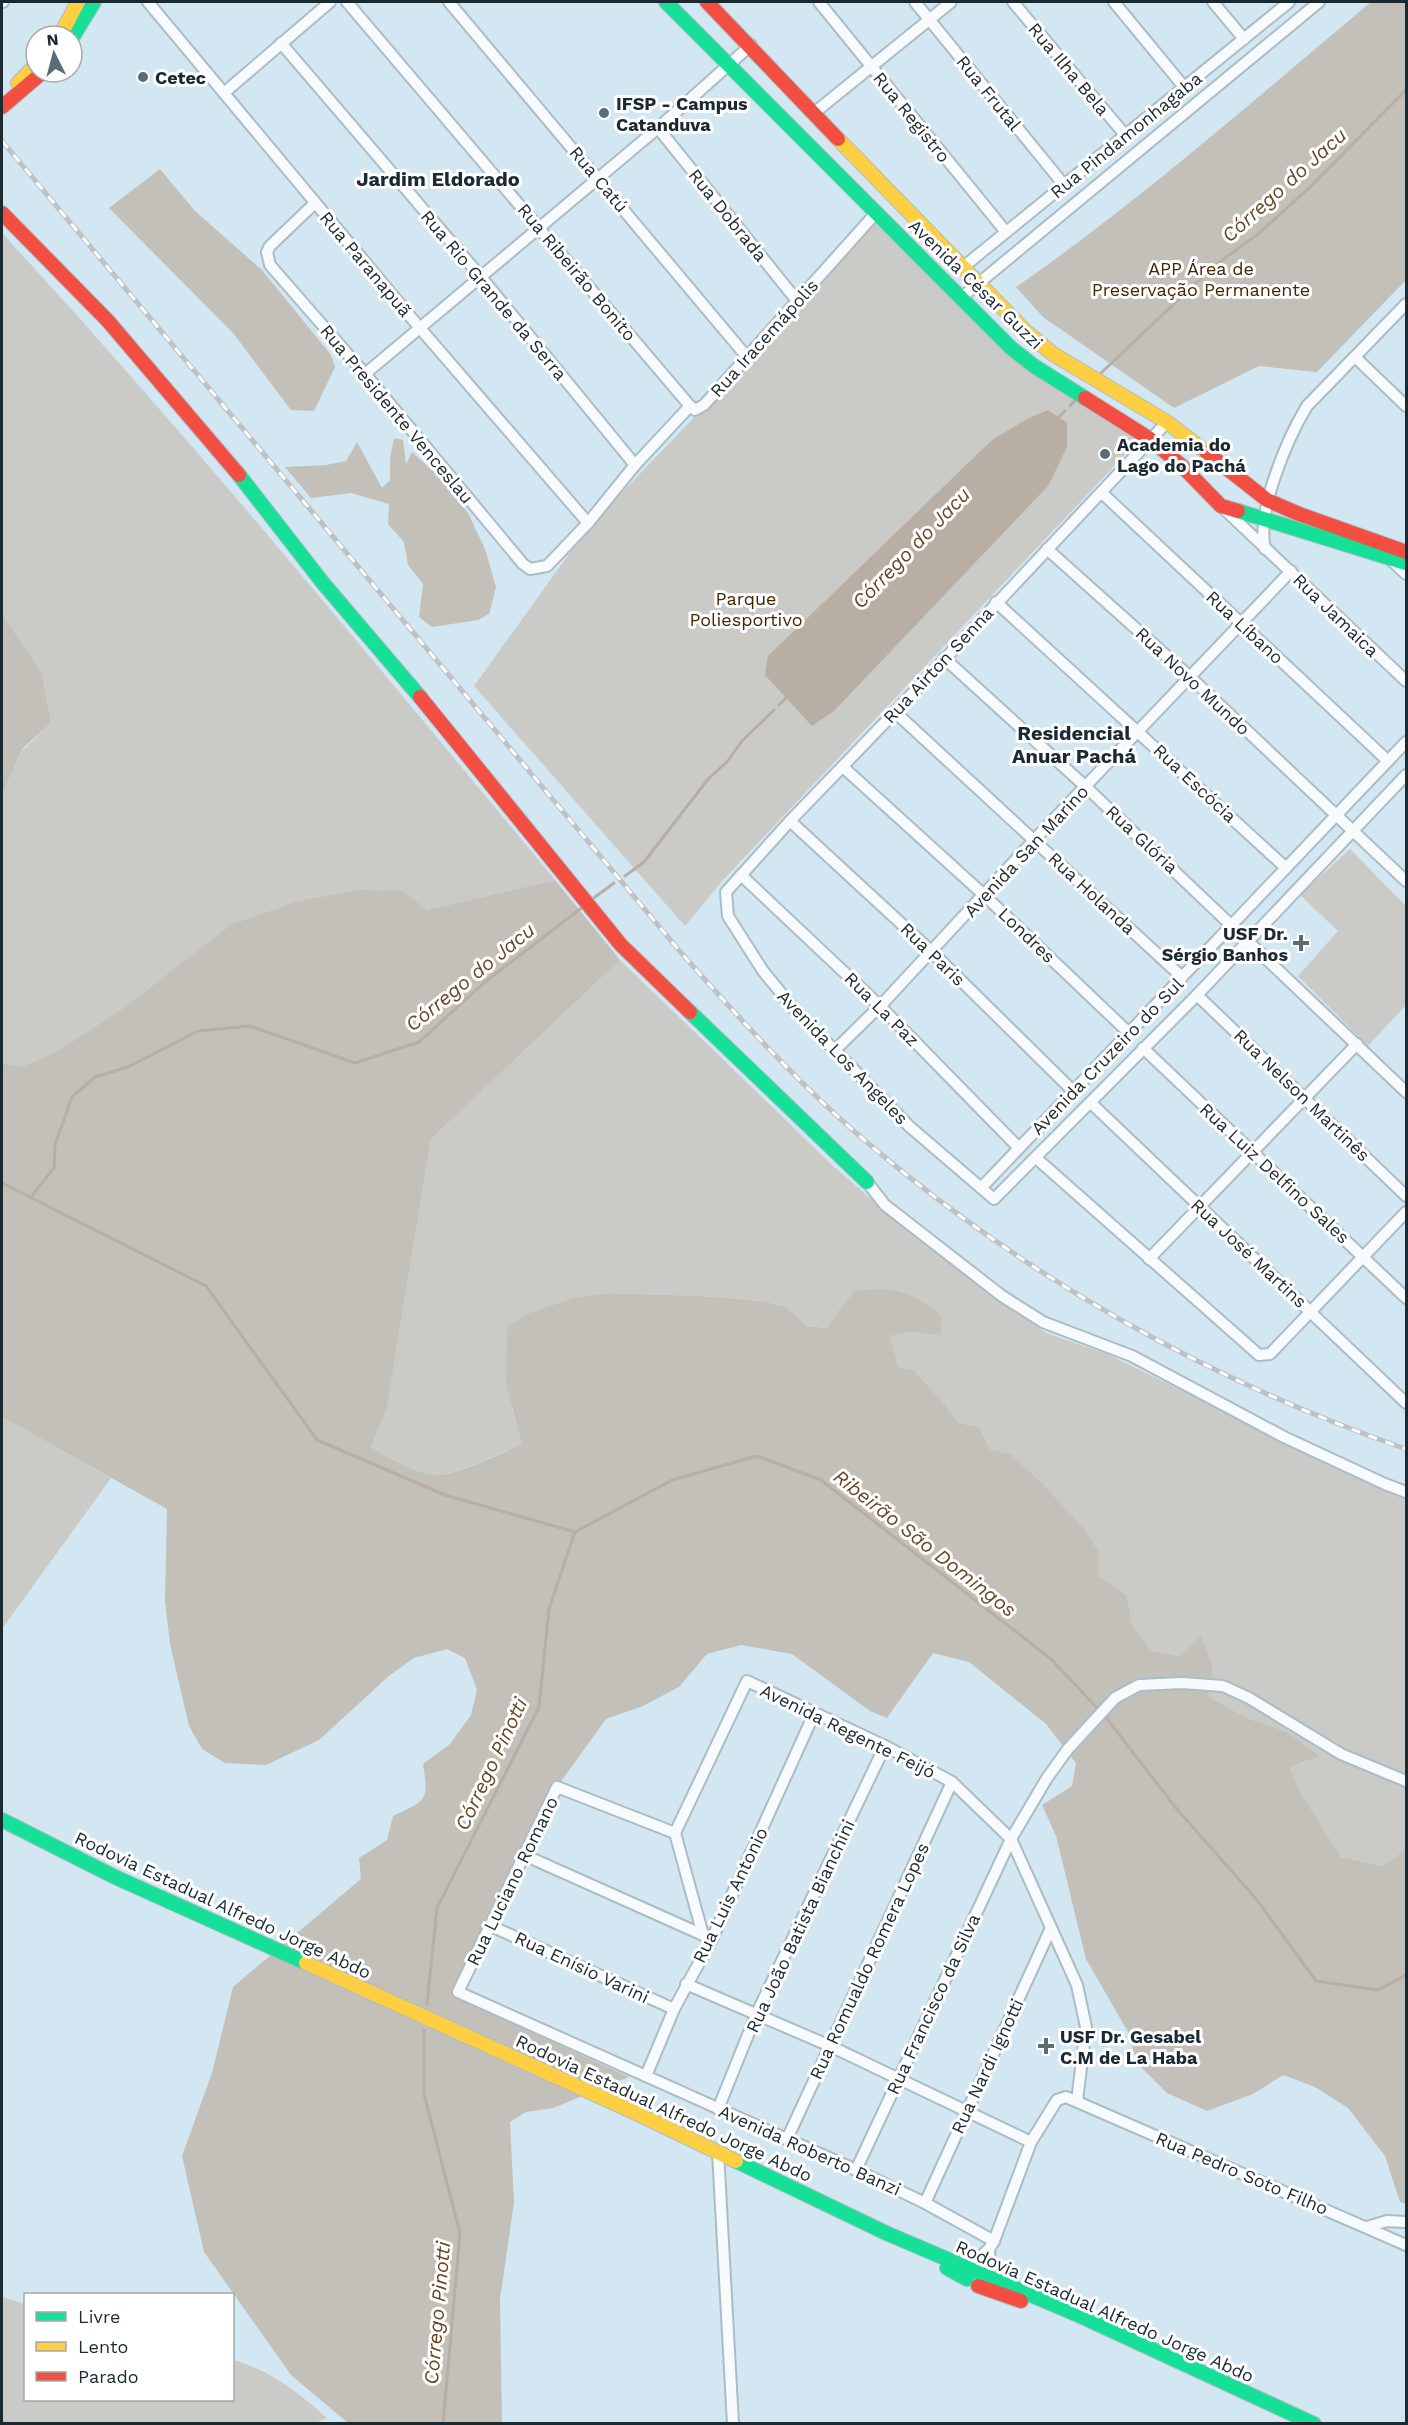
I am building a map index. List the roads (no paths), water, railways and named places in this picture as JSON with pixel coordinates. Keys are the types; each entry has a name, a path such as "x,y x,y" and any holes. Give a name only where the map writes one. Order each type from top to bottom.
{"street":[{"path":"66,24 78,2"},
{"path":"81,24 94,2"},
{"name":"Rua Paranapuã","path":"148,2 419,327 588,523"},
{"path":"225,92 330,2"},
{"name":"Rua Ribeirão Bonito","path":"347,2 690,406"},
{"name":"Rua Catú","path":"449,2 747,357"},
{"name":"Avenida César Guzzi","path":"666,2 1011,348 1026,360 1150,439 1182,466 1221,506 1407,563"},
{"name":"Avenida César Guzzi","path":"707,2 751,45 962,268 1025,331 1053,354 1167,422 1267,500 1299,514 1407,552"},
{"name":"Rua Registro","path":"819,2 1006,232"},
{"name":"Rua Frutal","path":"915,2 1064,185"},
{"path":"814,113 951,2"},
{"name":"Rua Ilha Bela","path":"1013,2 1125,136"},
{"path":"1114,2 1184,87"},
{"path":"1213,2 1244,39"},
{"name":"Rua Pindamonhagaba","path":"962,268 1290,2"},
{"path":"962,297 1319,2"},
{"name":"Rua Rio Grande da Serra","path":"281,43 481,277 635,465"},
{"path":"365,374 658,128 751,45"},
{"path":"3,103 24,79"},
{"path":"3,103 28,84"},
{"name":"Rua Dobrada","path":"658,128 798,302"},
{"name":"Rua Presidente Venceslau","path":"315,203 270,246 267,258 270,265 365,374 523,564"},
{"path":"2,213 108,321 227,460 323,583 433,712 621,945 867,1182 885,1205 1002,1296 1044,1322 1132,1356 1284,1437 1407,1492"},
{"name":"Rua Iracemápolis","path":"523,564 530,568 547,566 588,523 635,465 690,406 695,410 704,405 876,213"},
{"path":"1265,549 1263,537 1267,500 1288,443 1307,406 1407,304"},
{"path":"1355,357 1407,406"},
{"name":"Rua Airton Senna","path":"726,892 790,821 896,712 996,602 1102,494 1167,422"},
{"path":"1242,514 1250,513 1254,509 1256,500 1253,491"},
{"name":"Rua Líbano","path":"1102,494 1388,761"},
{"name":"Rua Jamaica","path":"1221,506 1407,681"},
{"name":"Rua Novo Mundo","path":"1047,549 1190,677 1407,881"},
{"path":"1386,556 1407,574"},
{"name":"Avenida San Marino","path":"834,1051 932,952 1035,839 1291,571"},
{"name":"Rua Escócia","path":"996,602 1286,868"},
{"name":"Rua Glória","path":"944,658 1086,787 1407,1092"},
{"name":"Rua Holanda","path":"896,712 1182,977"},
{"name":"Avenida Cruzeiro do Sul","path":"981,1188 1407,742"},
{"name":"Londres","path":"843,767 984,895 1129,1033"},
{"name":"Avenida Cruzeiro do Sul","path":"994,1199 1091,1104 1406,778"},
{"name":"Rua Paris","path":"790,821 932,952 1073,1091"},
{"name":"Rua La Paz","path":"741,875 880,1006 1019,1148"},
{"name":"Avenida Los Angeles","path":"726,892 728,916 763,971 794,1009 910,1127 994,1199"},
{"name":"Rua Nelson Martinês","path":"1197,995 1407,1196"},
{"path":"1149,1258 1357,1044"},
{"name":"Rua Luiz Delfino Sales","path":"1143,1048 1407,1298"},
{"name":"Rua José Martins","path":"1091,1104 1407,1403"},
{"path":"1036,1158 1259,1355 1270,1354 1407,1212"},
{"name":"Avenida Regente Feijó","path":"675,1833 747,1681 885,1746 952,1782 1011,1839 1077,1985 1086,2027 1077,2101"},
{"name":"Rua Francisco da Silva","path":"856,2170 1011,1839 1047,1778 1068,1749 1115,1698 1139,1685 1182,1683 1223,1686 1250,1698 1341,1754 1407,1781"},
{"name":"Rua Luis Antonio","path":"646,2076 707,1937 814,1714"},
{"name":"Rua João Batista Bianchini","path":"718,2109 756,2015 885,1746"},
{"name":"Rua Romualdo Romera Lopes","path":"787,2139 952,1782"},
{"name":"Rua Luciano Romano","path":"458,1992 557,1787 675,1833"},
{"name":"Rodovia Estadual Alfredo Jorge Abdo","path":"2,1820 115,1877 604,2098 886,2233 1078,2316 1314,2424"},
{"path":"675,1833 707,1937"},
{"path":"524,1855 707,1937"},
{"name":"Rua Enísio Varini","path":"491,1926 674,2009"},
{"name":"Rua Nardi Ignotti","path":"924,2203 1051,1928"},
{"path":"686,1984 830,2046 1032,2142"},
{"name":"Avenida Roberto Banzi","path":"458,1992 856,2170 924,2203 992,2245"},
{"path":"977,2274 992,2245 1032,2142 1058,2100 1066,2097 1077,2101"},
{"name":"Rua Pedro Soto Filho","path":"1077,2101 1407,2245"},
{"path":"718,2152 733,2424"},
{"path":"1367,2227 1387,2221 1407,2222"}],"water":[{"path":"1048,410 1067,423 1067,447 1048,486 834,711 812,726 765,675 768,656 992,440 1027,419"}],"waterway":[{"name":"Córrego do Jacu","path":"1101,373 1213,267 1258,234 1307,190 1406,90"},
{"name":"Córrego do Jacu","path":"1070,406 1076,399"},
{"name":"Córrego do Jacu","path":"1058,418 1065,411"},
{"name":"Córrego do Jacu","path":"779,705 788,696"},
{"name":"Córrego do Jacu","path":"625,876 644,862 709,778 727,762 742,741 774,710"},
{"name":"Córrego do Jacu","path":"591,900 614,883"},
{"name":"Córrego do Jacu","path":"30,1198 54,1168 55,1145 72,1097 95,1077 128,1067 198,1031 250,1026 355,1063 419,1042 485,982 584,906"},
{"name":"Ribeirão São Domingos","path":"2,1183 206,1286 317,1440 445,1495 575,1532 672,1480 757,1456 821,1480 1051,1659 1099,1710"},
{"name":"Córrego Pinotti","path":"427,2004 437,1908 539,1707 549,1609 575,1532"},
{"name":"Ribeirão São Domingos","path":"1104,1715 1176,1808 1257,1900 1316,1981 1378,1990 1406,1975"},
{"name":"Córrego Pinotti","path":"424,2030 424,2094 460,2233 443,2424"}],"railway":[{"path":"2,141 683,955 815,1096 924,1189 987,1235 1120,1320 1260,1391 1333,1422 1406,1449"}],"place":[{"name":"Cetec","path":"143,77"},
{"name":"IFSP - Campus Catanduva","path":"604,113"},
{"name":"Academia do Lago do Pachá","path":"1105,454"},
{"name":"USF Dr. Sérgio Banhos","path":"1301,943"},
{"name":"USF Dr. Gesabel C.M de La Haba","path":"1046,2046"}],"district":[{"name":"Jardim Eldorado","path":"438,179"},
{"name":"Residencial Anuar Pachá","path":"1074,744"}],"park label":[{"name":"APP Área de Preservação Permanente","path":"1201,278"},
{"name":"Parque Poliesportivo","path":"746,608"}]}
